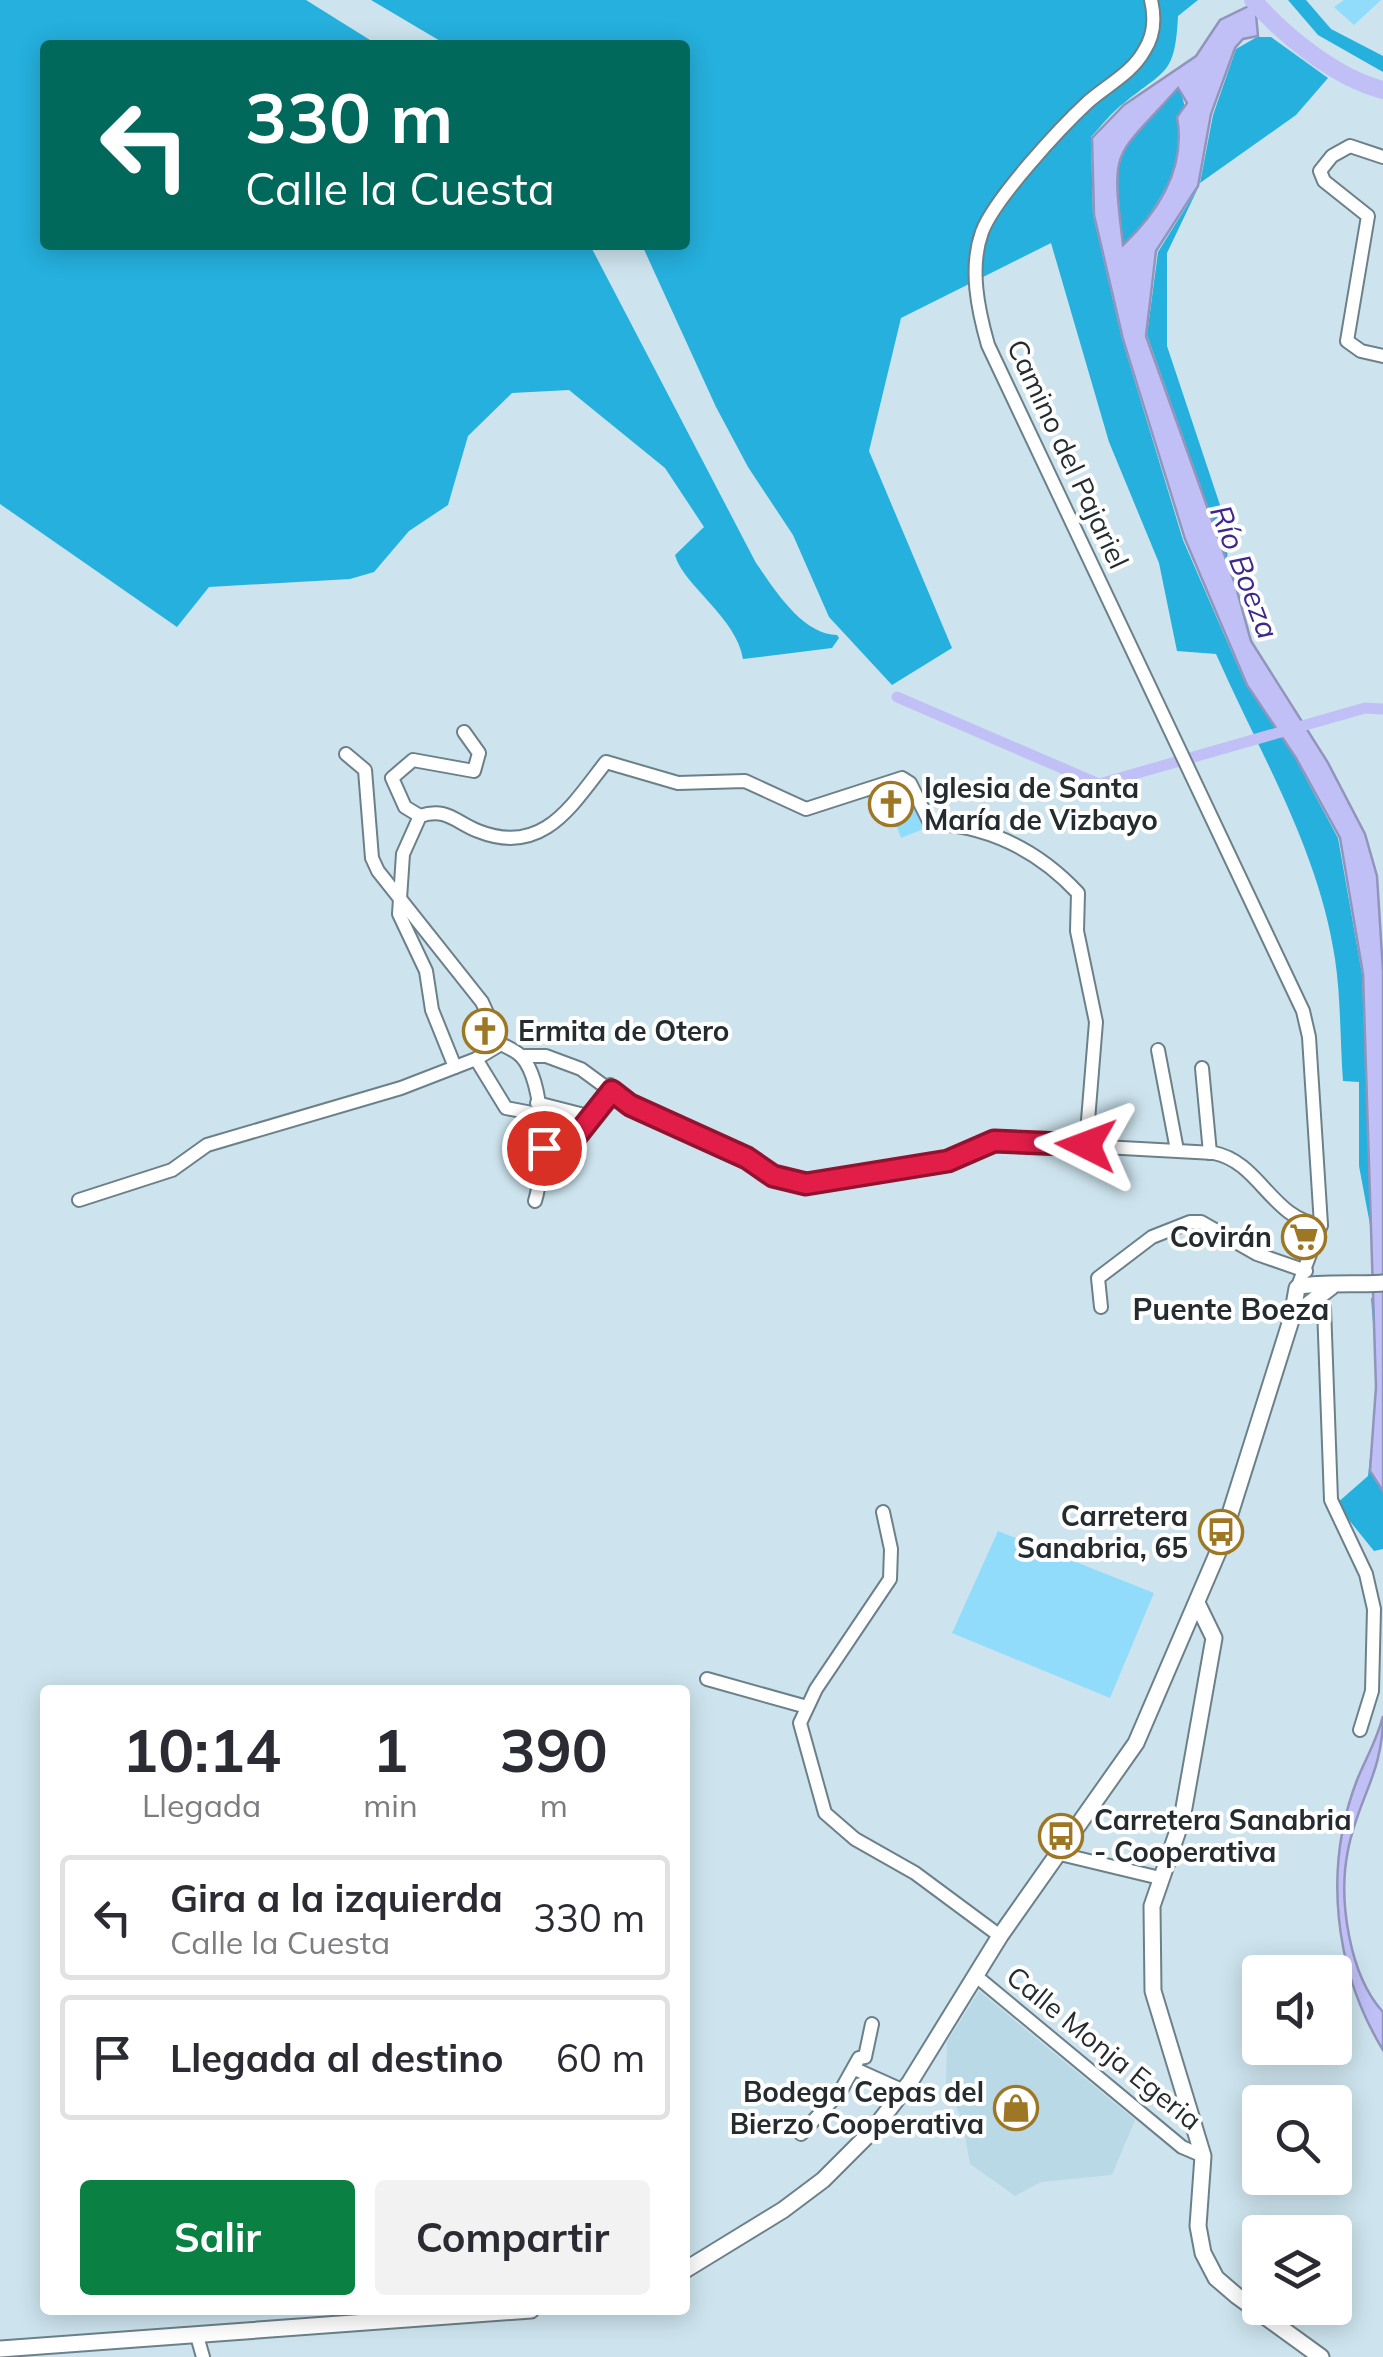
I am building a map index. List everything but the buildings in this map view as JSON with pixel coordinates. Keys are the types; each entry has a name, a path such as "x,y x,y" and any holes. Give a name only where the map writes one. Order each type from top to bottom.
{"street":[{"name":"Camino del Pajariel","path":"1151,0 1152,33 1137,62 1085,105 1023,174 982,231 976,270 980,316 988,345 1302,1010 1309,1037 1321,1224"},
{"path":"1383,157 1350,146 1326,161 1320,171 1324,182 1368,216 1347,341 1361,352 1383,356"},
{"path":"464,732 477,747 480,761 474,772 413,760 392,778 406,807 420,816 442,812 479,831 514,836 539,834 560,821 606,762 678,783 745,782 806,809 902,778 910,783 930,823 1002,837 1056,868 1078,893 1077,931 1096,1022 1086,1145"},
{"path":"346,754 365,770 372,858 397,898 482,1002 501,1044 521,1056 540,1055 561,1061 611,1088 630,1105 747,1158 773,1176 806,1184 948,1161 994,1141 1176,1150 1227,1156 1245,1167 1294,1219 1321,1224 1314,1292 1331,1500 1366,1574 1374,1609 1372,1691 1360,1730"},
{"path":"420,816 403,854 397,898 404,931 426,972 432,1010 454,1067"},
{"path":"79,1200 172,1170 207,1145 347,1104 476,1060 501,1044"},
{"path":"1158,1050 1176,1150"},
{"path":"521,1056 544,1148 535,1200"},
{"path":"476,1060 506,1108 588,1116"},
{"path":"1202,1068 1210,1153"},
{"path":"544,1148 566,1149 611,1088"},
{"path":"1101,1307 1098,1278 1152,1237 1190,1222 1201,1222 1314,1292 1383,1284"},
{"path":"690,2267 784,2210 824,2180 904,2091 1000,1936 1136,1743 1205,1616 1218,1552 1292,1318 1314,1292"},
{"path":"883,1512 891,1549 890,1579 800,1723 825,1813 856,1840 915,1873 1000,1936"},
{"path":"1205,1616 1211,1660 1182,1819 1160,1878 1150,1922 1152,1991 1203,2156 1199,2241 1216,2278 1321,2357"},
{"path":"707,1679 808,1708"},
{"path":"1060,1847 1160,1878"},
{"name":"Calle Monja Egeria","path":"976,1976 1182,2146 1203,2156"},
{"path":"802,2134 855,2069 859,2058 865,2057 872,2024"},
{"path":"855,2069 904,2091"},
{"path":"0,2349 446,2315"},
{"path":"197,2336 204,2357"}],"shaded area":[{"path":"0,0 306,0 370,40 40,40 40,250 593,250 756,563 801,619 839,638 832,648 743,659 731,630 688,578 675,555 704,527 665,468 569,390 512,393 468,436 448,505 409,531 374,572 350,579 209,587 177,627 0,504"},
{"path":"371,0 1198,0 1178,16 1174,50 1166,69 1115,110 1091,137 1093,215 1122,339 1183,540 1246,685 1295,758 1338,838 1362,974 1372,1235 1359,1166 1359,1082 1343,1081 1335,959 1316,879 1286,802 1216,654 1177,651 1159,563 1109,442 1051,243 901,318 869,451 952,648 892,685 829,617 793,535 748,467 716,407 644,250 690,250 690,40 439,40"},
{"path":"1288,0 1306,0 1331,29 1383,56 1383,72 1318,35"},
{"path":"1344,0 1381,0 1354,25 1334,7"},
{"path":"1255,3 1258,36 1243,39 1235,48 1211,114 1198,186 1156,251 1146,336 1236,587 1251,641 1327,761 1365,834 1377,876 1383,971 1383,1491 1370,1471 1376,1387 1363,974 1340,838 1296,758 1247,685 1185,539 1123,339 1094,215 1092,138 1124,105 1196,56 1220,20","holes":["1178,88 1187,103 1177,117 1177,154 1167,187 1148,218 1123,245 1117,188 1122,156 1140,129"]},
{"path":"1257,37 1271,37 1328,78 1296,115 1200,183 1213,115 1236,49"},
{"path":"1178,87 1185,106 1181,149 1163,193 1123,246 1118,188 1122,156"},
{"path":"1198,188 1167,253 1167,346 1229,532 1227,560 1147,335 1158,252"},
{"path":"900,780 926,828 901,838 895,821 885,825 867,797"},
{"path":"1383,1297 1383,1549 1374,1551 1336,1504 1368,1476 1378,1384 1371,1298"},
{"path":"998,1531 1154,1593 1110,1698 952,1633"},
{"path":"1383,1716 1375,1770 1352,1832 1344,1891 1354,1957 1371,1996 1383,2012 1383,2050 1353,1986 1352,1955 1344,1953 1337,1883 1346,1814"},
{"path":"979,1991 1135,2120 1112,2175 1041,2182 1015,2196 970,2164 962,2120 946,2083 947,2042"}],"waterway":[{"path":"1253,0 1280,28 1329,66 1383,90"},
{"path":"897,697 1099,784 1365,708 1382,709"}],"place":[{"name":"Iglesia de Santa María de Vizbayo","path":"891,804"},
{"name":"Ermita de Otero","path":"485,1031"},
{"name":"Covirán","path":"1304,1237"},
{"name":"Carretera Sanabria, 65","path":"1221,1532"},
{"name":"Carretera Sanabria - Cooperativa","path":"1061,1836"},
{"name":"Bodega Cepas del Bierzo Cooperativa","path":"1016,2108"}],"district":[{"name":"Puente Boeza","path":"1231,1310"}],"route":[{"path":"544,1148 566,1149 588,1116 612,1091 630,1105 747,1158 773,1176 806,1184 948,1161 994,1141 1086,1145"}],"water label":[{"name":"Río Boeza","path":"1244,572"}]}
